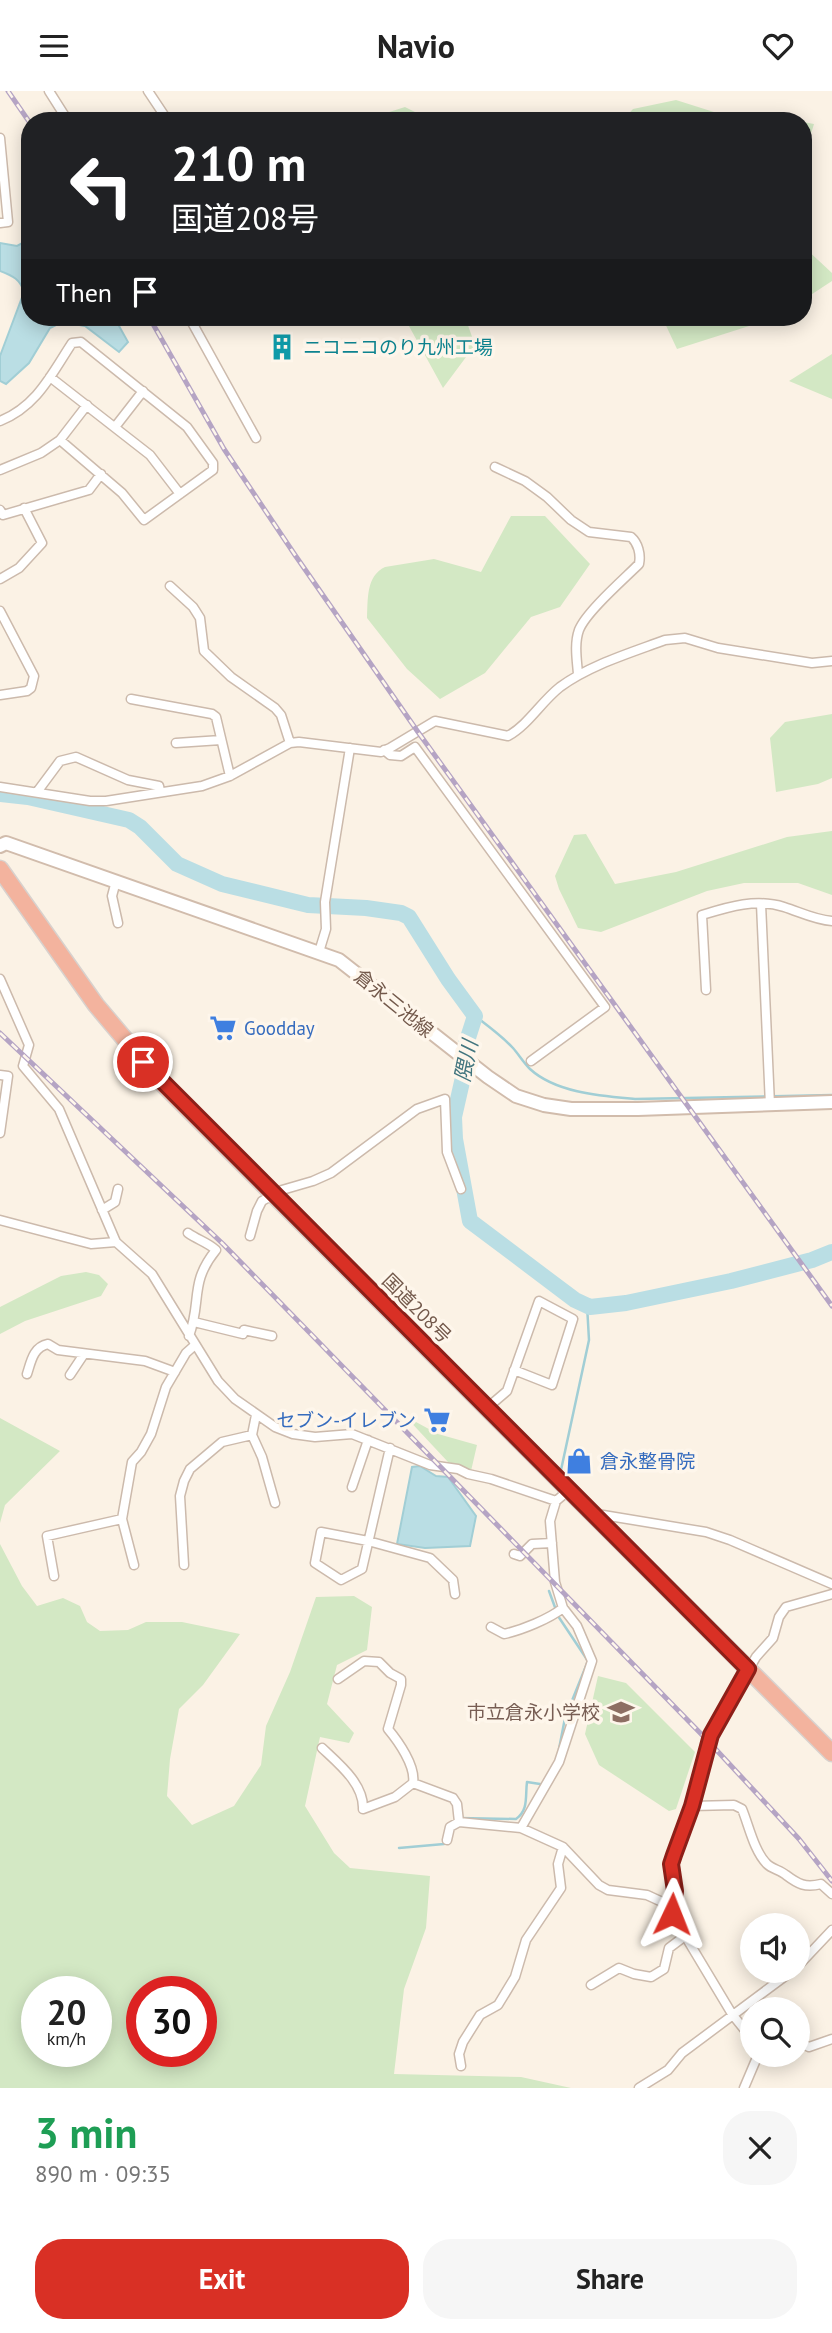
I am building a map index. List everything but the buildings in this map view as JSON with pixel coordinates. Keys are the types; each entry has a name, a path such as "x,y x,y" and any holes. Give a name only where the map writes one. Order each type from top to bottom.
{"highway":[{"name":"国道208号","path":"0,869 126,1043 160,1081 487,1408 559,1486 594,1514 832,1753"}],"main road":[{"name":"倉永三池線","path":"0,846 6,842 339,960 488,1077 516,1096 544,1105 571,1109 832,1102"}],"street":[{"path":"49,91 62,112"},
{"path":"149,91 162,112"},
{"path":"0,138 8,222 0,223"},
{"path":"194,326 256,438"},
{"path":"0,421 18,414 31,403 72,343 81,342 187,427 213,463 213,470 144,520 122,493 60,440"},
{"path":"50,377 150,455 180,494"},
{"path":"115,427 143,391"},
{"path":"0,470 41,453 60,440 87,405"},
{"path":"495,467 525,481 589,532 631,537 635,540 639,564 591,614 579,631 576,643 578,674"},
{"path":"0,510 3,515 89,490 101,474"},
{"path":"0,579 19,568 42,543 24,508"},
{"path":"170,586 193,607 200,618 204,651 231,677 275,708 281,715 290,743"},
{"path":"0,611 34,676 34,682 27,691 0,695"},
{"path":"0,787 106,801 202,786 230,776 290,743 381,752 435,721 508,736 517,731 541,703 578,674 665,639 676,638 718,648 812,663 832,661"},
{"path":"131,699 212,714 216,717 230,776"},
{"path":"176,743 222,740"},
{"path":"384,750 390,755 401,755 415,747 605,1007 531,1061"},
{"path":"319,952 326,929 325,902 349,748"},
{"path":"37,792 60,761 76,757 128,781 159,786 160,791"},
{"path":"116,881 112,896 118,923"},
{"path":"706,990 702,915 739,904 761,904 783,906 821,921 832,921"},
{"path":"761,904 771,1105"},
{"path":"0,979 29,1045 23,1066 59,1109 116,1242 152,1274 218,1381 235,1399 275,1427 293,1434 315,1437 352,1434 430,1465 458,1469 491,1479 559,1486 550,1521 555,1582 563,1608 577,1626 592,1661 559,1762 521,1828"},
{"path":"0,1075 8,1076 0,1133"},
{"path":"250,1236 262,1201 273,1194 331,1173 417,1109 445,1099 447,1152 461,1189"},
{"path":"102,1210 115,1202 118,1189"},
{"path":"0,1220 90,1244 116,1242"},
{"path":"188,1233 200,1242 208,1242 216,1249 200,1273 194,1322 189,1336"},
{"path":"487,1408 507,1391 514,1370 539,1301 573,1319 552,1385 514,1370"},
{"path":"194,1322 243,1334 244,1330 272,1336"},
{"path":"27,1374 35,1351 41,1345 48,1344 58,1350 145,1361 175,1372"},
{"path":"134,1565 122,1519 132,1462 151,1434 166,1387 186,1353 195,1345"},
{"path":"70,1375 84,1354"},
{"path":"256,1415 252,1436 262,1457 275,1503"},
{"path":"184,1565 180,1496 190,1469 222,1442 252,1436"},
{"path":"352,1487 368,1440"},
{"path":"390,1448 368,1541 362,1569 341,1580 314,1563 321,1532 368,1541 430,1558 453,1580 455,1594"},
{"path":"594,1514 706,1532 832,1584"},
{"path":"54,1576 47,1536 122,1519"},
{"path":"514,1554 520,1556 532,1544 552,1543"},
{"path":"672,1914 675,1891 671,1864 692,1806 711,1735 748,1669 763,1647 773,1638 779,1617 786,1607 832,1594"},
{"path":"491,1627 504,1634 512,1632 553,1616 563,1608"},
{"path":"322,1748 355,1784 363,1801 360,1811 395,1797 413,1783 414,1776 405,1749 388,1729 401,1679 379,1662 363,1661 338,1679"},
{"path":"413,1783 453,1798 457,1804 458,1822"},
{"path":"692,1806 734,1805 742,1809 760,1854 771,1867 799,1884 808,1887 821,1884 832,1894"},
{"path":"447,1840 450,1827 458,1822 521,1828 563,1847 599,1885 608,1890 647,1895 660,1902 672,1914 740,2023"},
{"path":"461,2066 459,2055 463,2042 480,2015 498,2005 515,1977 526,1940 561,1888 558,1864 563,1847"},
{"path":"810,1953 832,1930"},
{"path":"591,1985 619,1968 651,1977 664,1969 669,1948 685,1936"},
{"path":"639,2088 668,2070 682,2053 776,1983"},
{"path":"810,2047 832,2039"},
{"path":"744,2088 753,2067"}],"green space":[{"path":"676,100 714,112 630,112 633,109"},
{"path":"405,107 415,112 389,112"},
{"path":"812,254 832,273 832,281 812,294"},
{"path":"409,326 468,326 475,345 443,388"},
{"path":"666,326 749,326 677,349"},
{"path":"832,354 832,399 789,381"},
{"path":"511,516 545,516 590,564 560,607 531,617 485,673 440,699 407,669 367,618 371,582 385,567 434,559 481,572"},
{"path":"832,714 832,778 818,784 776,792 770,738 785,722"},
{"path":"832,831 832,895 798,883 744,883 707,891 601,932 578,928 555,876 574,835 586,834 615,884 676,872 787,837"},
{"path":"86,1272 99,1275 108,1284 101,1296 25,1321 0,1334 0,1307 61,1276"},
{"path":"405,1416 438,1434 477,1445 471,1471 448,1462"},
{"path":"0,1418 60,1451 5,1505 0,1523"},
{"path":"0,1544 22,1586 37,1606 63,1598 80,1606 87,1622 100,1631 128,1630 146,1622 182,1622 240,1634 203,1685 179,1709 167,1796 192,1825 234,1806 261,1765 266,1726 290,1672 316,1597 354,1596 372,1607 367,1650 337,1665 327,1704 354,1733 349,1743 320,1737 305,1806 334,1853 350,1868 430,1876 426,1928 404,1989 394,2074 521,2077 571,2088 0,2088"},
{"name":"市立倉永小学校","path":"598,1676 626,1683 695,1752 676,1809 669,1811 599,1765 585,1734"}],"water":[{"path":"0,243 17,246 21,244 21,286 15,279 0,271"},
{"path":"21,300 21,326 54,326 50,328 29,363 6,384 0,381 0,356"},
{"path":"85,326 119,326 128,342 119,352"},
{"path":"420,1466 436,1476 448,1477 476,1516 470,1546 425,1548 397,1544 412,1467"}],"waterway":[{"name":"隈川","path":"0,794 28,797 129,820 140,827 177,864 222,884 308,905 366,908 401,913 409,917 475,1016 466,1044 464,1073 454,1117 455,1139 470,1221 575,1300 590,1307 626,1303 731,1281 812,1260 832,1252"},
{"path":"475,1016 504,1039 530,1069 541,1077 580,1092 635,1099 832,1095"},
{"path":"561,1470 589,1340 587,1305"},
{"path":"549,1591 556,1610"},
{"path":"558,1616 588,1661 565,1718 559,1749"},
{"path":"459,1818 516,1819 525,1807 527,1782 540,1784"},
{"path":"399,1848 444,1844 444,1840"}],"railway":[{"path":"8,91 22,112"},
{"path":"154,326 224,449 295,555 418,732 832,1306"},
{"path":"0,1033 223,1244 709,1742 799,1839 832,1881"}],"place":[{"name":"ニコニコのり九州工場","path":"282,347"},
{"name":"Goodday","path":"223,1028"},
{"name":"セブン-イレブン","path":"437,1420"},
{"name":"倉永整骨院","path":"579,1461"},
{"name":"市立倉永小学校","path":"621,1712"}],"route":[{"path":"143,1062 748,1669 711,1735 692,1806 671,1864 675,1891 672,1914"}]}
